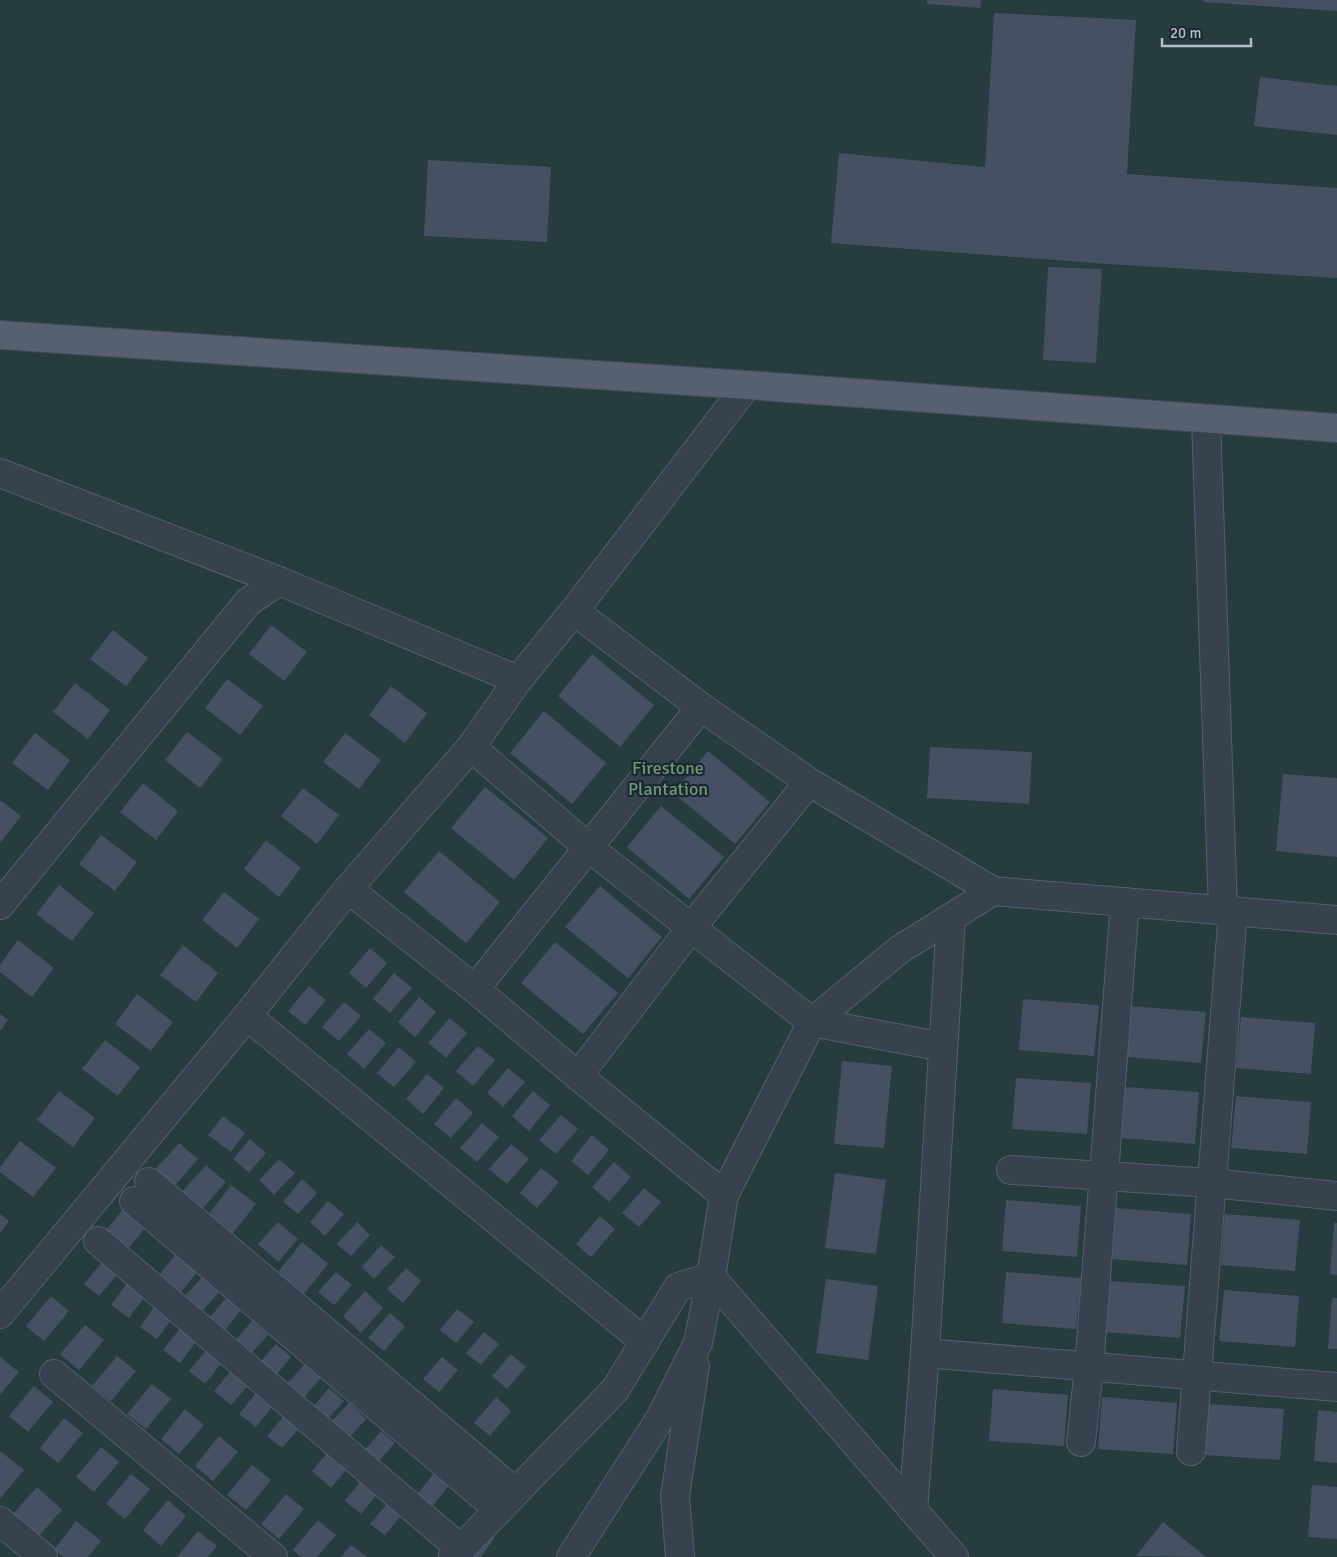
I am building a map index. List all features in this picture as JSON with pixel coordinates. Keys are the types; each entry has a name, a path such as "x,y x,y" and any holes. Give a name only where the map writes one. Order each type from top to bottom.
{"main road":[{"path":"0,335 747,385 1337,428"}],"street":[{"path":"0,1314 247,1016 348,889 471,747 518,680 574,612 747,385"},
{"path":"1190,1451 1212,1183 1228,910 1206,419"},
{"path":"0,473 279,581 518,680"},
{"path":"0,905 248,602 279,581"},
{"path":"574,612 701,707 809,782 993,891 1337,920"},
{"path":"475,989 701,707"},
{"path":"471,747 589,848 812,1022 943,1047"},
{"path":"578,1076 691,928 809,782"},
{"path":"348,889 475,989 724,1195"},
{"path":"680,1557 675,1496 698,1343 724,1195 812,1022 899,950 993,891"},
{"path":"1081,1442 1089,1367 1125,902"},
{"path":"913,1510 925,1353 951,918"},
{"path":"247,1016 645,1342"},
{"path":"1011,1170 1212,1183 1337,1196"},
{"path":"141,1192 507,1501"},
{"path":"98,1241 457,1553 615,1390 678,1287 711,1277"},
{"path":"711,1277 954,1557"},
{"path":"571,1557 661,1417 698,1343"},
{"path":"925,1353 1337,1387"},
{"path":"54,1374 273,1557"},
{"path":"0,1521 43,1557"}],"green space":[{"name":"Firestone Plantation","path":"0,0 1337,0 1337,1557 0,1557"}],"building":[{"path":"927,0 981,0 980,8 927,4"},
{"path":"1204,0 1337,0 1337,11 1203,2"},
{"path":"994,13 1136,20 1127,174 1337,188 1337,278 1107,264 831,243 839,153 985,167"},
{"path":"1260,77 1337,86 1337,135 1254,126"},
{"path":"428,160 551,167 547,242 424,236"},
{"path":"1048,267 1102,269 1096,363 1043,360"},
{"path":"271,625 307,652 284,681 249,654"},
{"path":"113,630 148,658 126,686 90,659"},
{"path":"592,654 654,705 620,747 558,696"},
{"path":"227,679 263,706 240,735 205,708"},
{"path":"75,683 110,710 88,739 53,712"},
{"path":"391,686 427,713 405,743 369,715"},
{"path":"544,711 606,763 572,804 510,753"},
{"path":"187,732 223,759 200,788 165,760"},
{"path":"35,733 70,760 48,790 12,763"},
{"path":"345,733 381,760 359,789 323,762"},
{"path":"930,747 1032,752 1029,804 927,798"},
{"path":"708,751 770,802 735,844 673,793"},
{"path":"1283,774 1337,778 1337,857 1276,851"},
{"path":"143,783 178,811 156,840 120,812"},
{"path":"485,787 548,838 514,880 451,828"},
{"path":"303,788 339,815 317,844 281,816"},
{"path":"0,800 21,816 0,843"},
{"path":"661,806 724,857 689,899 627,847"},
{"path":"101,835 137,862 115,891 79,864"},
{"path":"266,840 301,868 279,897 244,869"},
{"path":"439,851 500,902 466,943 404,892"},
{"path":"59,885 94,913 72,941 36,914"},
{"path":"600,886 662,937 628,978 565,927"},
{"path":"224,892 259,919 237,948 202,920"},
{"path":"18,940 54,968 32,997 0,972 0,965"},
{"path":"555,942 618,993 583,1034 521,983"},
{"path":"183,945 218,973 196,1002 160,975"},
{"path":"370,948 387,963 366,988 349,973"},
{"path":"394,973 412,988 390,1013 373,999"},
{"path":"309,986 326,1000 305,1025 288,1011"},
{"path":"137,994 173,1022 151,1051 115,1024"},
{"path":"419,997 436,1012 415,1037 398,1022"},
{"path":"1023,999 1099,1005 1094,1056 1019,1050"},
{"path":"344,1002 361,1016 339,1041 322,1027"},
{"path":"1130,1006 1206,1012 1201,1063 1126,1057"},
{"path":"0,1014 8,1020 0,1031"},
{"path":"1241,1017 1315,1023 1311,1074 1236,1068"},
{"path":"450,1018 467,1033 446,1058 428,1043"},
{"path":"369,1029 386,1043 364,1069 347,1054"},
{"path":"105,1040 140,1067 118,1096 82,1069"},
{"path":"478,1046 495,1060 473,1086 456,1071"},
{"path":"399,1047 416,1062 394,1087 377,1073"},
{"path":"842,1061 892,1066 884,1148 834,1144"},
{"path":"508,1068 525,1082 503,1107 487,1093"},
{"path":"427,1074 444,1088 423,1114 406,1099"},
{"path":"1016,1078 1091,1083 1087,1134 1012,1129"},
{"path":"1124,1087 1199,1092 1195,1144 1120,1138"},
{"path":"59,1091 95,1118 73,1147 37,1120"},
{"path":"533,1091 550,1105 529,1131 512,1116"},
{"path":"1236,1096 1311,1102 1307,1154 1231,1148"},
{"path":"456,1098 473,1113 451,1138 434,1124"},
{"path":"561,1115 578,1129 556,1154 539,1140"},
{"path":"223,1116 245,1133 231,1152 208,1135"},
{"path":"482,1123 499,1137 477,1162 460,1148"},
{"path":"592,1135 609,1150 588,1175 571,1161"},
{"path":"250,1139 266,1153 249,1173 233,1159"},
{"path":"20,1141 56,1168 33,1197 0,1172 0,1167"},
{"path":"179,1143 198,1159 170,1191 151,1174"},
{"path":"511,1144 529,1159 507,1184 489,1169"},
{"path":"279,1159 295,1173 274,1195 259,1180"},
{"path":"614,1162 631,1177 609,1202 592,1187"},
{"path":"206,1165 226,1182 202,1209 182,1192"},
{"path":"541,1168 559,1182 537,1208 520,1193"},
{"path":"835,1173 886,1180 876,1254 825,1248"},
{"path":"302,1179 317,1193 298,1214 283,1202"},
{"path":"231,1185 256,1204 229,1238 205,1219"},
{"path":"644,1188 661,1202 639,1227 622,1213"},
{"path":"1006,1200 1081,1206 1077,1257 1002,1251"},
{"path":"328,1201 344,1214 325,1236 310,1222"},
{"path":"125,1207 148,1225 124,1253 102,1235"},
{"path":"1116,1208 1191,1214 1187,1265 1112,1259"},
{"path":"0,1214 9,1221 0,1233"},
{"path":"1225,1214 1300,1220 1295,1271 1221,1265"},
{"path":"600,1216 615,1229 591,1257 576,1244"},
{"path":"278,1222 298,1239 278,1262 258,1244"},
{"path":"357,1222 370,1235 351,1256 337,1244"},
{"path":"1334,1223 1337,1223 1337,1275 1330,1274"},
{"path":"302,1242 328,1264 304,1294 277,1273"},
{"path":"381,1245 395,1257 374,1279 362,1267"},
{"path":"176,1254 197,1272 177,1297 155,1280"},
{"path":"103,1261 118,1274 99,1296 84,1284"},
{"path":"406,1268 421,1281 403,1303 387,1289"},
{"path":"336,1272 352,1285 334,1305 318,1292"},
{"path":"1006,1272 1081,1278 1076,1329 1002,1323"},
{"path":"205,1274 222,1289 197,1317 180,1301"},
{"path":"826,1279 878,1286 868,1360 816,1353"},
{"path":"1109,1281 1185,1286 1180,1338 1105,1332"},
{"path":"127,1283 145,1296 129,1318 111,1305"},
{"path":"1224,1290 1299,1296 1295,1347 1219,1341"},
{"path":"365,1291 383,1308 361,1333 343,1316"},
{"path":"230,1293 245,1305 222,1334 206,1322"},
{"path":"51,1296 69,1311 44,1341 26,1326"},
{"path":"1332,1298 1337,1298 1337,1349 1328,1349"},
{"path":"157,1303 174,1316 157,1339 140,1327"},
{"path":"457,1309 474,1322 456,1343 440,1330"},
{"path":"390,1313 405,1326 384,1351 368,1338"},
{"path":"186,1321 202,1334 180,1363 163,1350"},
{"path":"252,1321 268,1335 248,1357 232,1344"},
{"path":"85,1325 104,1340 79,1370 60,1354"},
{"path":"484,1332 499,1344 481,1365 466,1353"},
{"path":"276,1344 291,1357 272,1380 256,1367"},
{"path":"211,1345 226,1357 205,1384 189,1371"},
{"path":"511,1354 526,1367 507,1389 492,1376"},
{"path":"117,1356 136,1371 111,1401 92,1386"},
{"path":"0,1357 19,1372 0,1395"},
{"path":"442,1357 458,1370 439,1392 423,1379"},
{"path":"305,1364 321,1378 300,1402 284,1387"},
{"path":"235,1366 252,1381 231,1405 214,1391"},
{"path":"152,1384 171,1399 146,1429 127,1414"},
{"path":"34,1386 53,1402 28,1432 9,1416"},
{"path":"260,1388 277,1401 256,1427 239,1414"},
{"path":"329,1388 344,1401 325,1422 311,1409"},
{"path":"993,1389 1068,1395 1064,1446 989,1441"},
{"path":"496,1397 511,1411 490,1436 474,1423"},
{"path":"1102,1397 1177,1403 1173,1454 1098,1449"},
{"path":"349,1403 366,1419 347,1440 329,1424"},
{"path":"1209,1404 1284,1409 1280,1460 1205,1455"},
{"path":"185,1409 204,1425 179,1454 161,1439"},
{"path":"1318,1410 1337,1412 1337,1463 1314,1461"},
{"path":"288,1411 303,1424 282,1448 267,1436"},
{"path":"64,1418 83,1433 58,1463 40,1448"},
{"path":"381,1431 395,1443 377,1463 364,1451"},
{"path":"219,1436 238,1452 213,1481 195,1466"},
{"path":"101,1447 119,1462 94,1492 76,1477"},
{"path":"332,1447 351,1464 331,1488 312,1471"},
{"path":"0,1451 24,1470 0,1499"},
{"path":"252,1465 271,1480 246,1510 227,1495"},
{"path":"439,1467 454,1479 430,1509 415,1497"},
{"path":"131,1474 150,1489 125,1519 106,1504"},
{"path":"363,1478 379,1492 361,1514 345,1501"},
{"path":"1312,1485 1337,1487 1337,1539 1308,1537"},
{"path":"37,1487 62,1510 38,1537 13,1514"},
{"path":"286,1494 304,1509 279,1539 261,1524"},
{"path":"168,1500 186,1516 161,1546 143,1530"},
{"path":"390,1500 404,1512 385,1535 370,1524"},
{"path":"318,1520 336,1535 317,1557 301,1557 293,1550"},
{"path":"76,1521 101,1541 88,1557 63,1557 54,1550"},
{"path":"1163,1522 1206,1557 1136,1556"},
{"path":"486,1530 495,1537 481,1557 466,1557"},
{"path":"198,1531 217,1546 208,1557 177,1557"},
{"path":"351,1545 367,1557 341,1557"}]}
